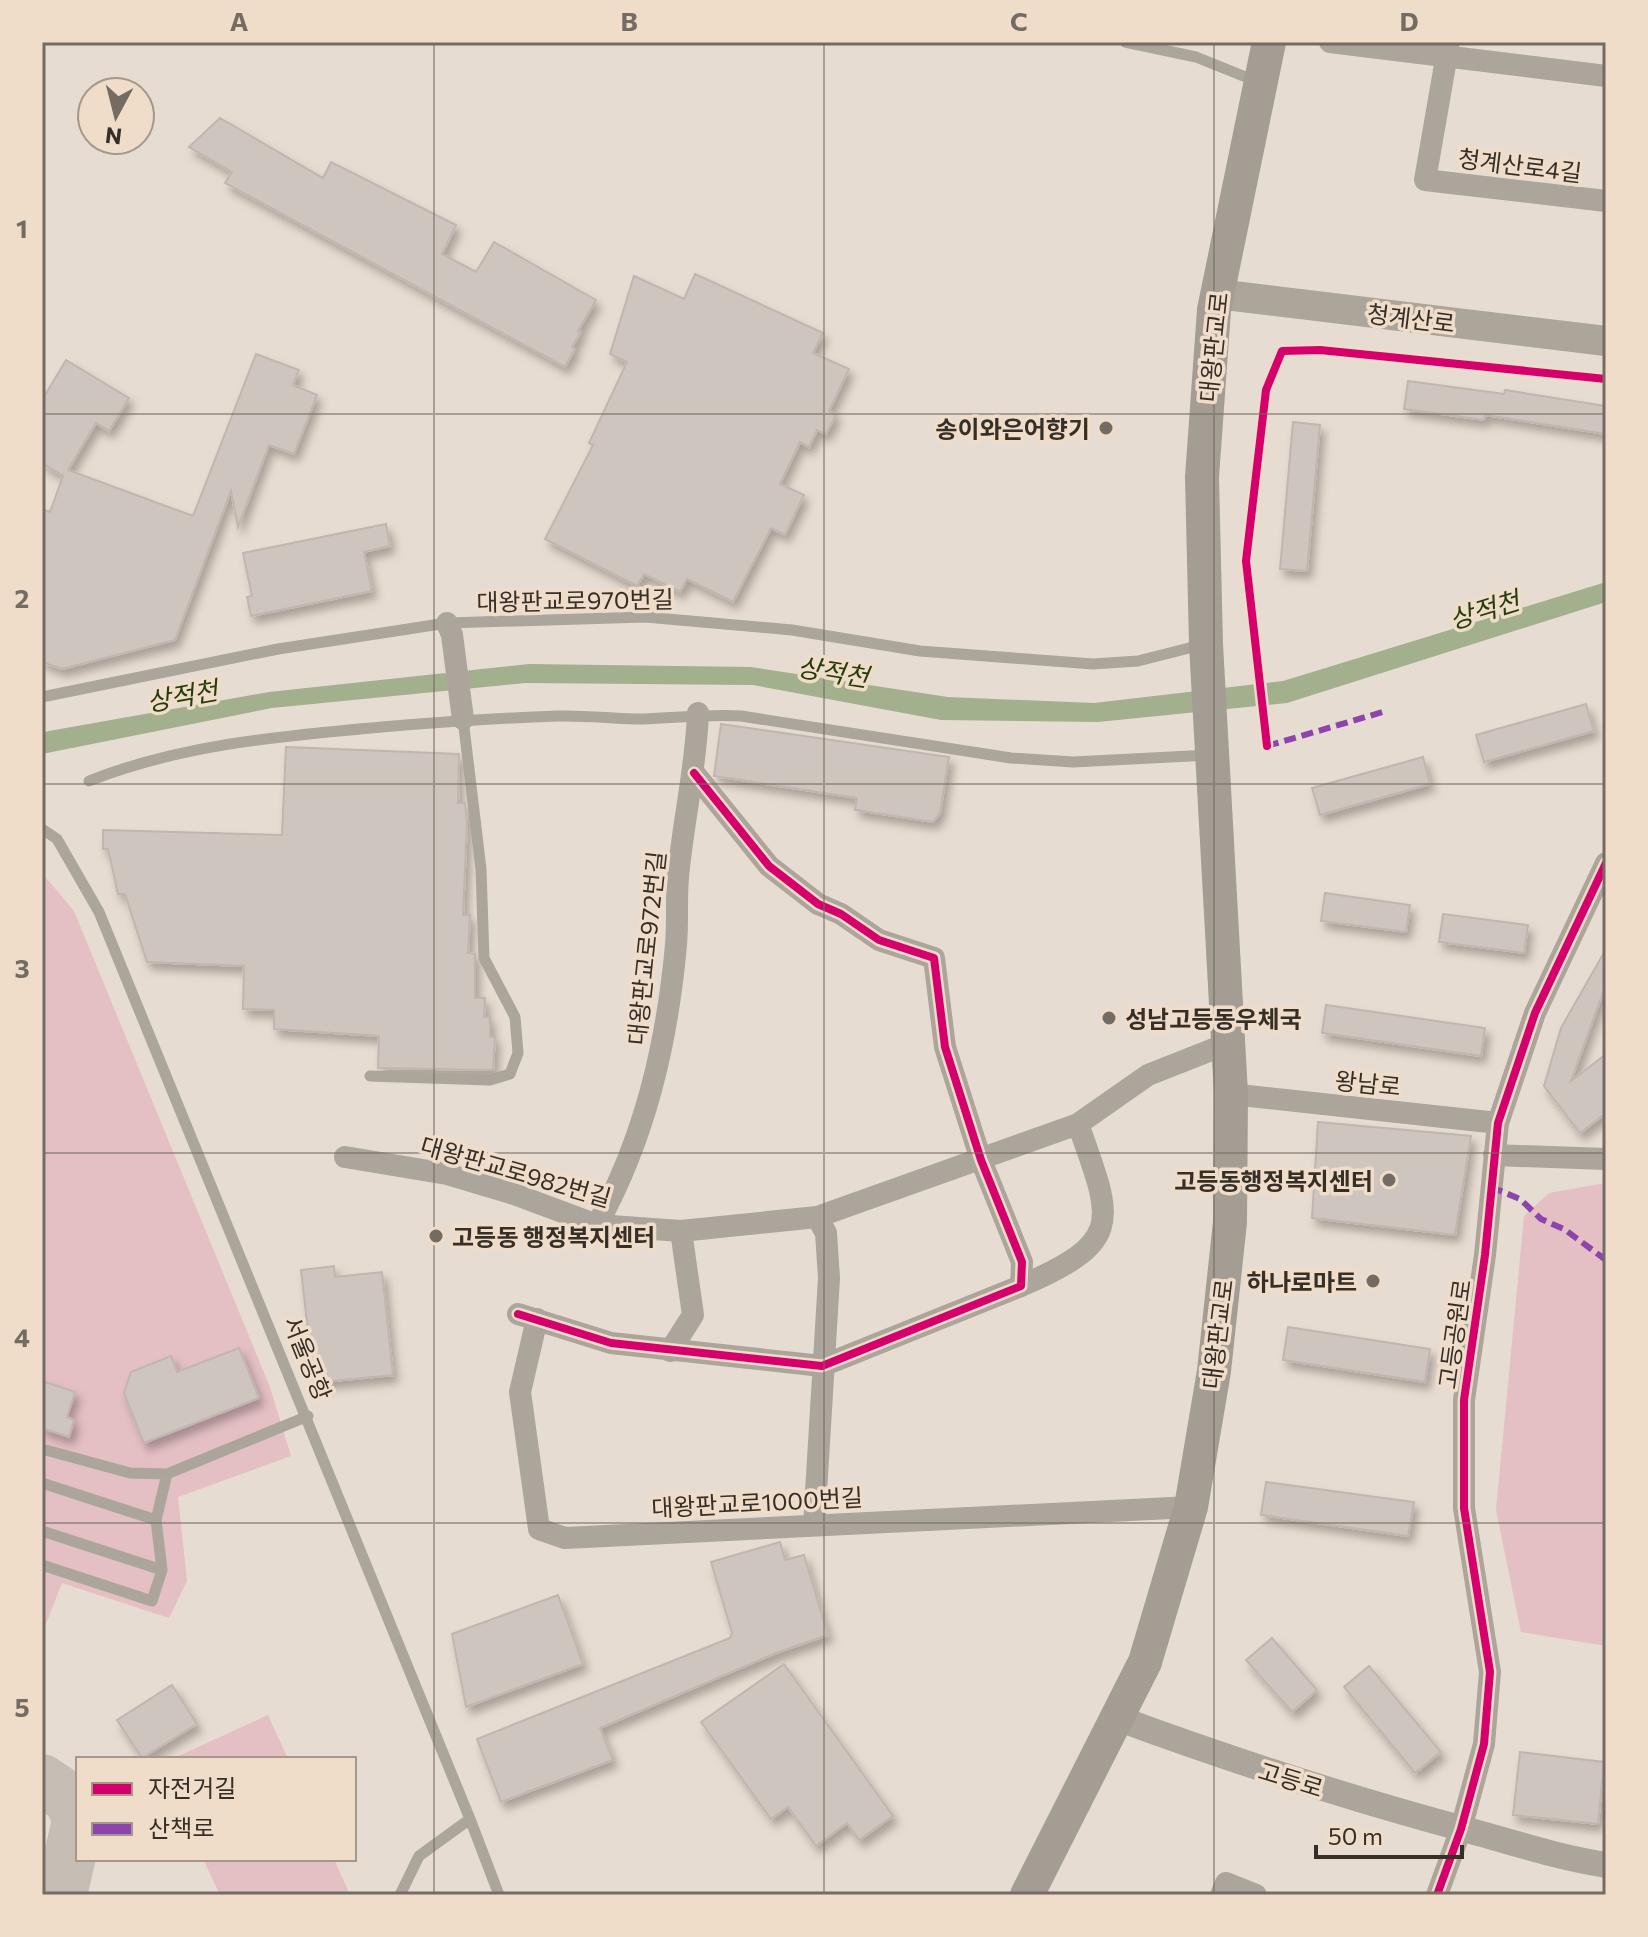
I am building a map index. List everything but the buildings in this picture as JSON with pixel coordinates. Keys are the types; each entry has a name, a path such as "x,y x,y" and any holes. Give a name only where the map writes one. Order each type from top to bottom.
{"main road":[{"name":"대왕판교로","path":"1027,1895 1145,1662 1191,1507 1214,1371 1230,1222 1231,1094 1206,651 1202,477 1217,294 1269,42"},
{"name":"청계산로","path":"1217,294 1606,341"}],"street":[{"path":"1330,42 1448,50 1606,76"},
{"name":"청계산로4길","path":"1448,50 1425,180 1606,201"},
{"path":"450,629 462,714"},
{"name":"대왕판교로972번길","path":"597,1225 622,1179 659,1069 676,946 678,876 694,773 698,713"},
{"path":"694,773 769,866 818,904 841,914 879,940 934,958 945,1047 981,1160 1022,1262 1021,1286"},
{"name":"고등공원로","path":"1437,1895 1461,1829 1484,1744 1490,1672 1464,1508 1464,1400 1485,1255 1498,1123 1535,1013 1606,863"},
{"name":"대왕판교로982번길","path":"345,1157 447,1174 514,1194 597,1225 681,1231 817,1217 1078,1124 1148,1075 1229,1043"},
{"name":"왕남로","path":"1231,1094 1498,1123"},
{"path":"681,1231 693,1315 670,1351 755,1356 822,1366 1021,1286 1090,1250 1104,1217 1099,1178 1078,1124"},
{"path":"1494,1155 1606,1159"},
{"path":"814,1525 829,1278 826,1233 817,1217"},
{"name":"대왕판교로1000번길","path":"670,1351 611,1343 528,1317 520,1392 532,1501 539,1529 565,1538 1191,1507"},
{"name":"고등로","path":"1117,1718 1242,1764 1549,1856 1606,1865"},
{"path":"1221,1895 1226,1883 1256,1895"}],"lane":[{"path":"1125,42 1196,57 1260,83"},
{"name":"대왕판교로970번길","path":"42,697 278,649 450,629 645,617 792,630 920,651 1093,664 1206,651"},
{"path":"89,781 117,770 197,750 291,734 462,714 644,719 698,713 741,716 1011,758 1073,762 1213,746"},
{"path":"370,1076 490,1080 510,1074 518,1053 515,1017 484,958 481,869 462,714"},
{"name":"서울공항","path":"42,829 57,839 99,912 308,1416 499,1895"},
{"path":"42,1449 130,1473 167,1474 308,1416"},
{"path":"42,1565 152,1601 162,1570 156,1520 167,1474"},
{"path":"42,1483 156,1520"},
{"path":"42,1531 162,1570"},
{"path":"400,1895 419,1856 470,1819"}],"shaded area":[{"path":"1606,582 1606,602 1287,703 1098,722 941,720 753,685 525,683 272,708 42,754 42,733 49,731 269,692 529,664 751,667 948,697 1094,703 1283,681"},
{"path":"42,873 74,911 270,1387 291,1456 178,1497 187,1581 169,1618 62,1583 42,1634"},
{"path":"1606,1183 1606,1646 1521,1632 1496,1510 1524,1216 1549,1193"},
{"path":"268,1715 287,1757 176,1757"},
{"path":"204,1861 335,1861 350,1895 220,1895"}],"taxiway":[{"path":"42,1780 70,1799 76,1814"},
{"path":"61,1895 76,1830"}],"marked path":[{"path":"1267,746 1386,711"},
{"path":"1491,1187 1520,1199 1541,1219 1564,1229 1606,1260"}],"cycle path":[{"path":"1267,746 1246,561 1266,390 1282,351 1320,350 1606,379"},
{"path":"518,1314 611,1343 822,1366 1021,1286 1022,1262 981,1160 945,1047 934,958 879,940 841,914 818,904 769,866 694,773"},
{"path":"1437,1895 1461,1829 1484,1744 1490,1672 1464,1508 1464,1400 1485,1255 1498,1123 1535,1013 1606,863"}],"place":[{"name":"송이와은어향기","path":"1106,428"},
{"name":"성남고등동우체국","path":"1109,1018"},
{"name":"고등동행정복지센터","path":"1389,1180"},
{"name":"고등동 행정복지센터","path":"436,1236"},
{"name":"하나로마트","path":"1373,1281"}],"water label":[{"name":"상적천","path":"1484,609"},
{"name":"상적천","path":"833,671"},
{"name":"상적천","path":"182,695"}]}
